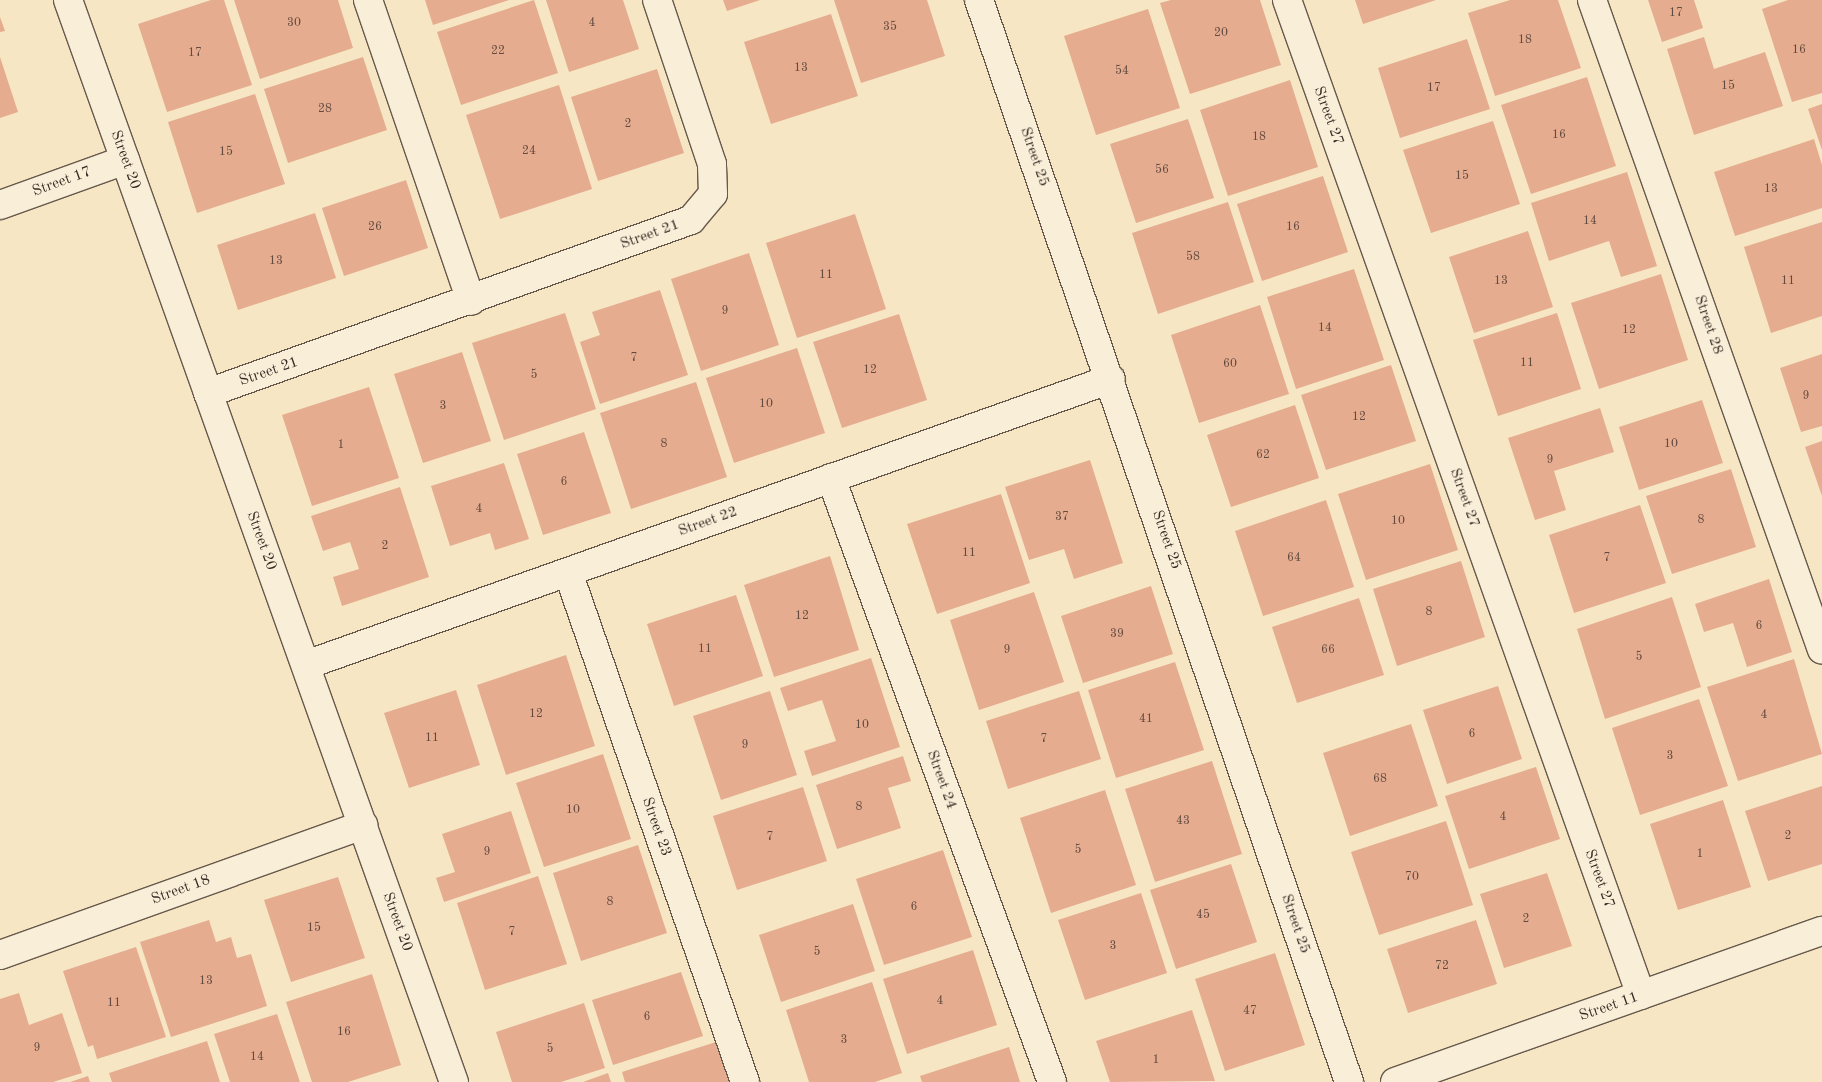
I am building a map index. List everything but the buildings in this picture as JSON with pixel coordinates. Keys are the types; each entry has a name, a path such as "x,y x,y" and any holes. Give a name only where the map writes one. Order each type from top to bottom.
{"street":[{"name":"Street 20","path":"68,0 454,1082"},
{"path":"368,0 471,301"},
{"name":"Street 21","path":"208,393 471,301 691,220 713,194 712,164 657,0"},
{"name":"Street 25","path":"979,0 1111,379 1348,1082"},
{"name":"Street 27","path":"1286,0 1640,995"},
{"name":"Street 28","path":"1592,0 1822,650"},
{"name":"Street 17","path":"0,204 125,160"},
{"name":"Street 22","path":"306,665 1111,379"},
{"name":"Street 24","path":"831,478 1052,1082"},
{"name":"Street 23","path":"568,572 745,1082"},
{"name":"Street 18","path":"0,956 363,825"},
{"name":"Street 11","path":"1395,1082 1822,931"}]}
